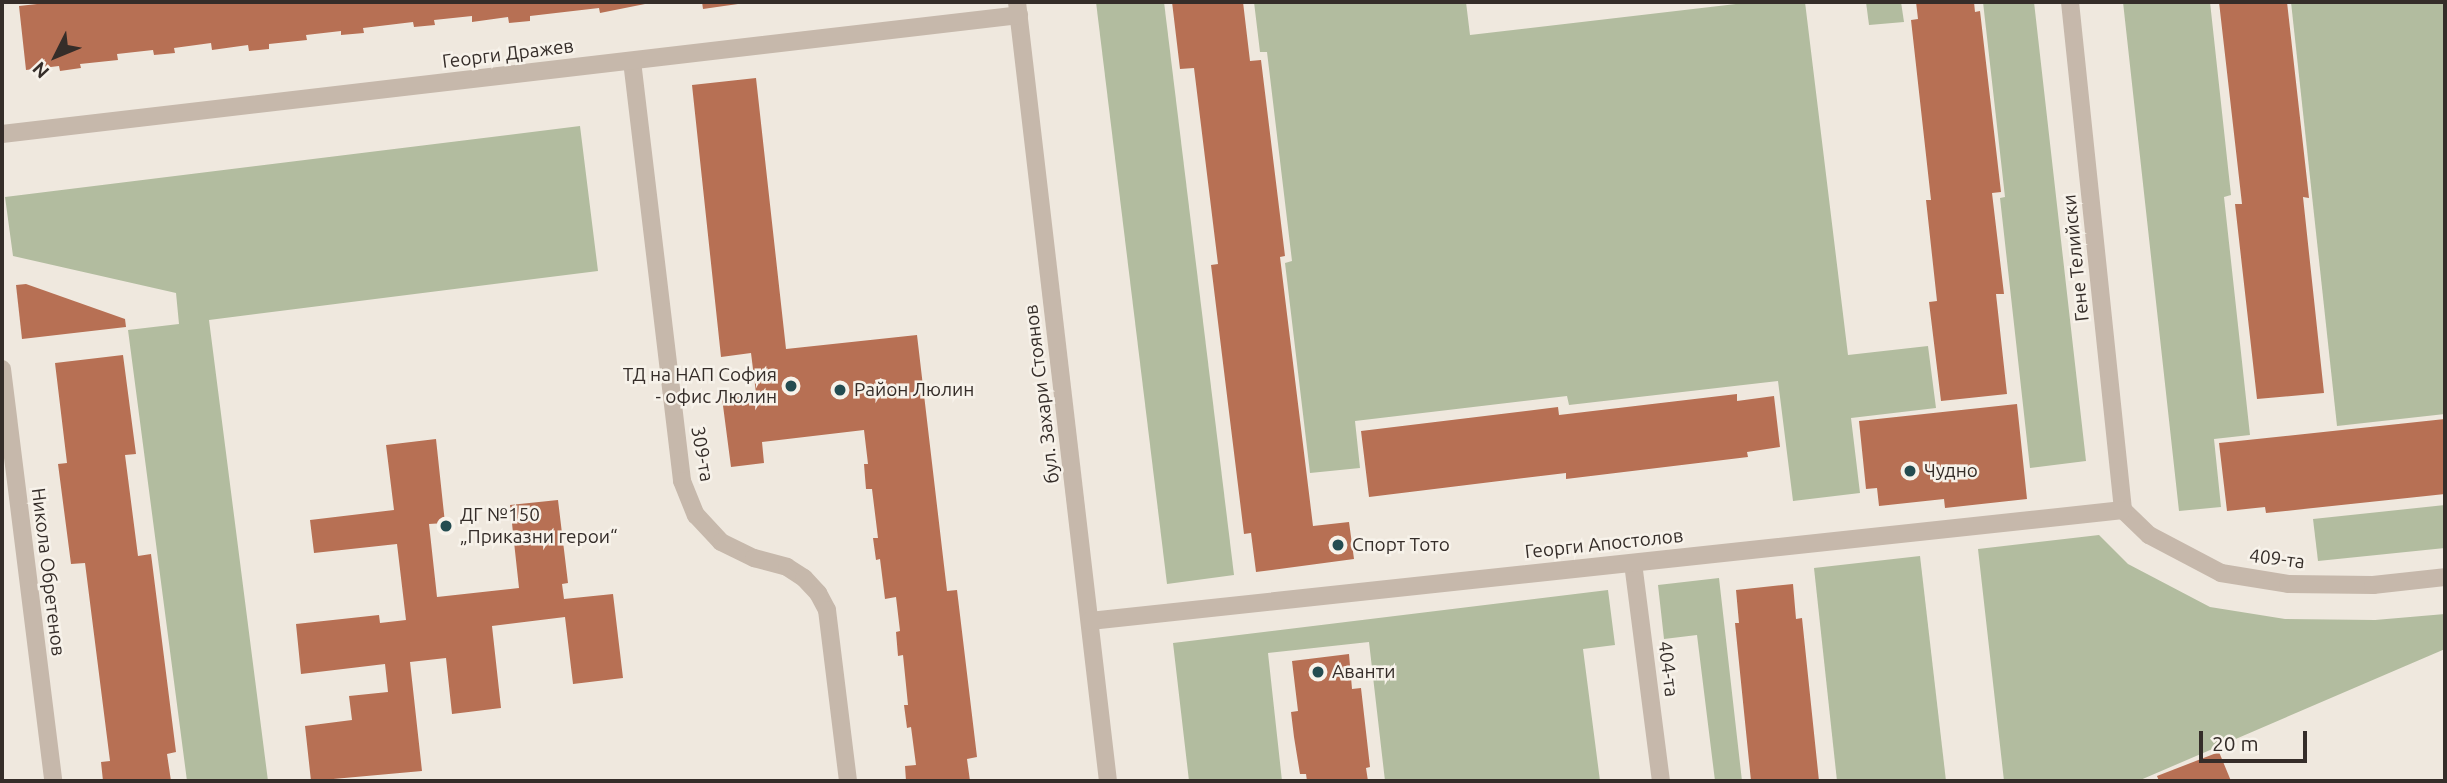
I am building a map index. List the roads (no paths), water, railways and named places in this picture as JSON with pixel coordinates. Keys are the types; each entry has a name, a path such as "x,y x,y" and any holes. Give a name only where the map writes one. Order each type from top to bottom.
{"street":[{"name":"Гене Телийски","path":"2070,2 2123,510"},
{"name":"Георги Дражев","path":"2,134 632,61 1018,9"},
{"name":"бул. Захари Стоянов","path":"1018,9 1108,781"},
{"name":"309-та","path":"632,61 682,481 696,515 721,542 754,558 787,567 804,578 818,593 827,610 848,781"},
{"name":"Никола Обретенов","path":"2,369 53,781"},
{"name":"Георги Апостолов","path":"1090,621 2123,510"},
{"name":"409-та","path":"2123,510 2149,536 2221,573 2288,584 2373,585 2445,577"},
{"name":"404-та","path":"1633,563 1661,781"}],"place":[{"name":"ТД на НАП София - офис Люлин","path":"791,386"},
{"name":"Район Люлин","path":"840,390"},
{"name":"Чудно","path":"1910,471"},
{"name":"ДГ №150 „Приказни герои“","path":"446,526"},
{"name":"Спорт Тото","path":"1338,545"},
{"name":"Аванти","path":"1318,672"}]}
